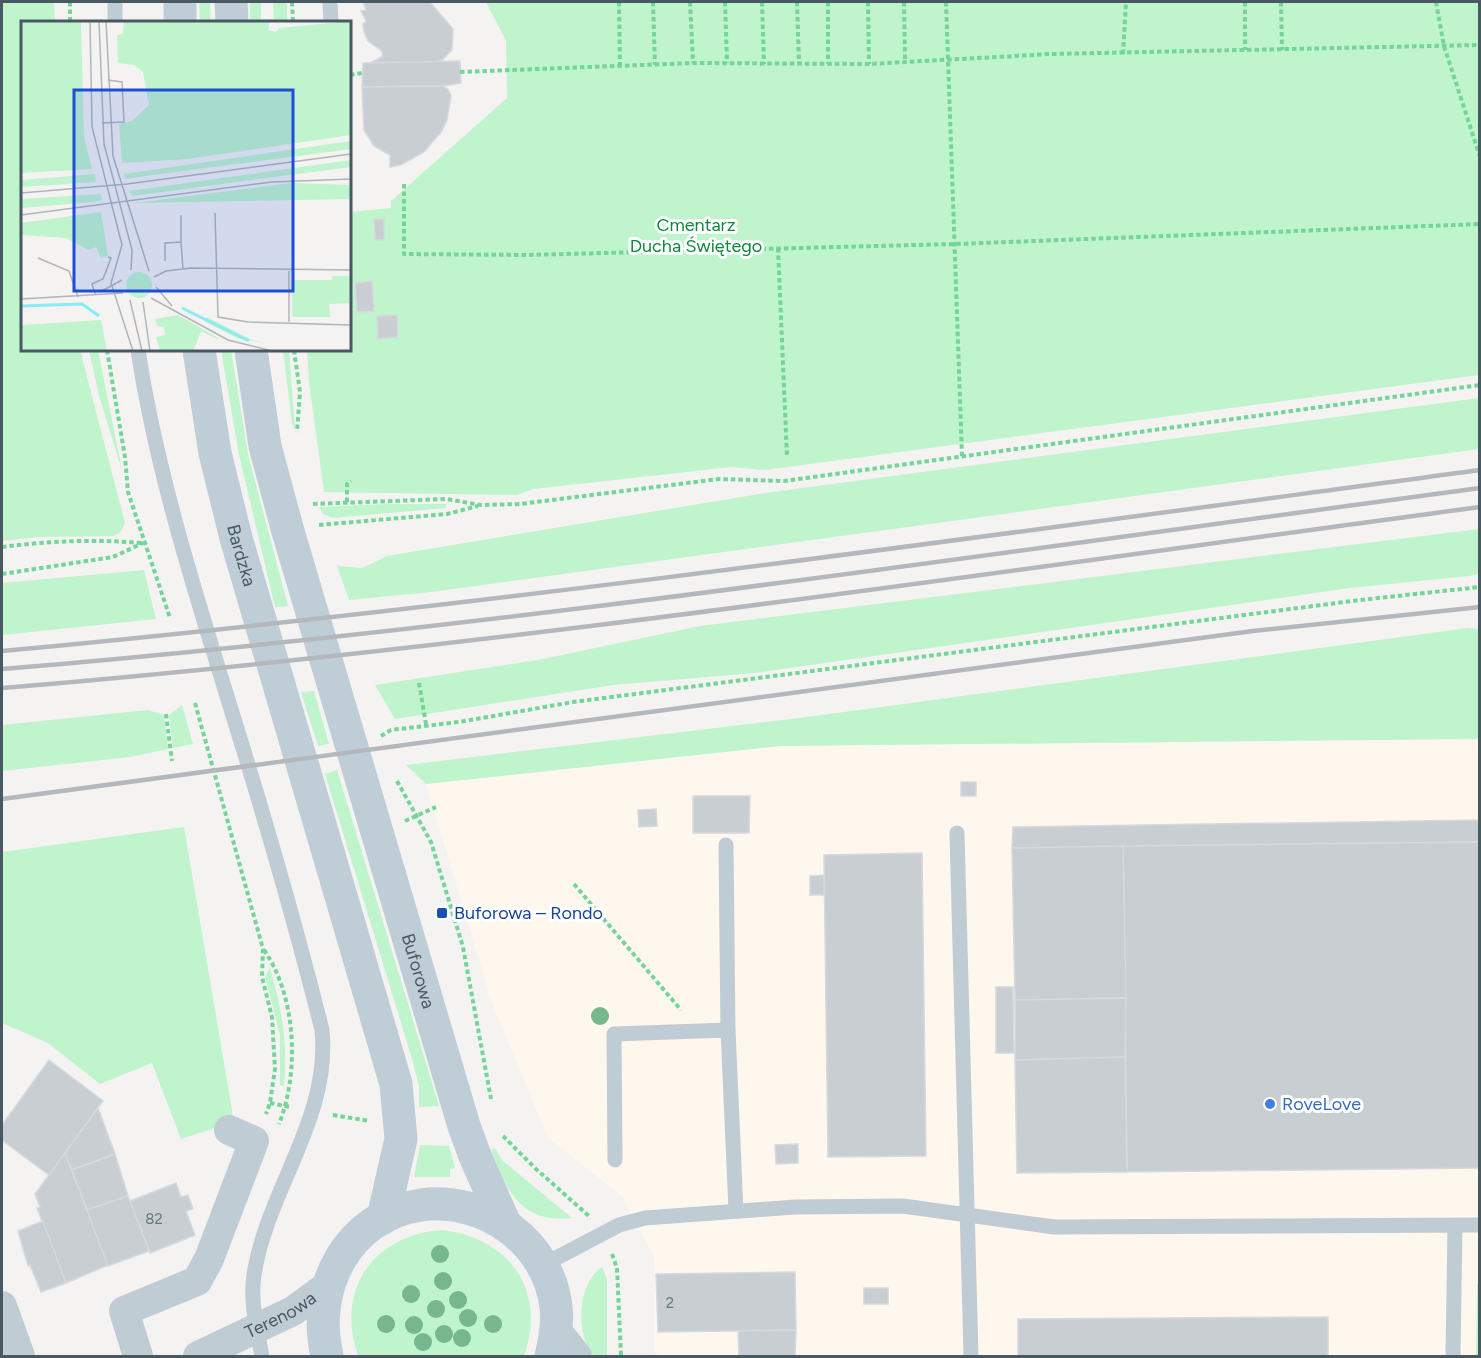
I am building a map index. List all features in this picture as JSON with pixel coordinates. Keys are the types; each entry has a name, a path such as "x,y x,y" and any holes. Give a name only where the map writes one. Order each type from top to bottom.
{"main road":[{"path":"180,2 180,21"},
{"path":"231,2 232,21"},
{"name":"Bardzka","path":"199,351 215,453 236,538 396,1084 401,1138 383,1218"},
{"name":"Buforowa","path":"251,351 265,446 340,714 464,1126 505,1224"},
{"path":"327,1356 322,1314 327,1286 341,1256 362,1233 383,1218 421,1205 458,1205 481,1211 505,1224 528,1243 543,1265 556,1305 554,1344"}],"street":[{"path":"138,1356 124,1311 197,1281 209,1259 241,1136"},
{"name":"Terenowa","path":"198,1356 259,1342 293,1311 327,1286"},
{"path":"2,1306 20,1356"},
{"path":"554,1344 577,1356"}],"lane":[{"path":"115,2 115,21"},
{"path":"330,2 331,21"},
{"path":"138,351 145,399 173,513 249,765 322,1030 322,1071 313,1111 259,1251 252,1308 259,1342"},
{"path":"957,833 969,1214 971,1356"},
{"path":"726,844 728,1030 736,1211"},
{"path":"615,1160 614,1034 728,1030"},
{"path":"543,1265 624,1222 645,1218 736,1211 903,1206 1054,1227 1479,1225"},
{"path":"1453,1356 1455,1226"}],"path":[{"path":"70,2 70,21"},
{"path":"292,2 292,21"},
{"path":"619,2 620,66"},
{"path":"653,2 655,65"},
{"path":"690,2 693,63"},
{"path":"725,2 727,63"},
{"path":"762,2 764,64"},
{"path":"797,2 799,64"},
{"path":"828,2 828,64"},
{"path":"868,2 869,64"},
{"path":"904,2 905,61"},
{"path":"946,2 962,456"},
{"path":"1123,54 1126,2"},
{"path":"1245,2 1245,50"},
{"path":"1281,2 1282,50"},
{"path":"1436,2 1444,46 1479,157"},
{"path":"460,72 693,63 869,64 1051,54 1479,45"},
{"path":"351,75 362,73"},
{"path":"404,184 404,254 526,255 955,244 1479,224"},
{"path":"778,248 787,456"},
{"path":"107,351 125,457 128,492 143,543 156,572 170,618"},
{"path":"294,351 300,392 296,443"},
{"path":"310,504 446,499 481,505 520,504 719,479 784,481 1479,385"},
{"path":"347,502 347,484 351,481"},
{"path":"316,526 447,514 481,505"},
{"path":"2,547 44,542 109,540 143,543"},
{"path":"2,574 114,557 143,543"},
{"path":"378,738 391,730 426,724 922,656 1479,587"},
{"path":"419,683 426,724"},
{"path":"195,703 263,949 262,977 272,1017 275,1069 270,1103 241,1136"},
{"path":"166,714 172,760"},
{"path":"392,773 431,842 463,946 491,1100"},
{"path":"402,823 436,807"},
{"path":"574,884 699,1031"},
{"path":"263,949 276,967 287,1007 290,1036"},
{"path":"499,1131 536,1169 588,1214"},
{"path":"613,1254 617,1268 621,1356"}],"shaded area":[{"path":"1479,739 1479,1356 660,1356 654,1351 655,1259 622,1196 548,1138 492,1003 426,784 780,746"}],"green space":[{"path":"2,2 54,2 55,21 21,21 21,351 80,351 125,523 120,533 113,536 38,537 2,541"},
{"path":"199,2 210,2 211,21 200,21"},
{"path":"250,2 261,2 261,21 250,21"},
{"path":"273,2 287,2 287,21 274,21"},
{"name":"Cmentarz Ducha Świętego","path":"486,2 1479,2 1479,375 765,470 731,467 533,489 517,495 324,492 307,351 351,351 351,212 391,208 391,201 507,98 506,41"},
{"path":"89,351 98,351 122,470 99,396"},
{"path":"221,351 231,351 248,454 288,606 275,607 239,455"},
{"path":"283,351 289,351 295,430 292,423"},
{"path":"1479,398 1479,449 431,592 349,600 337,566 362,568 387,556 765,493"},
{"path":"446,504 446,508 333,518 323,514 319,507"},
{"path":"1479,529 1479,574 1469,576 1350,588 755,673 613,685 395,719 375,685 538,660 700,626"},
{"path":"144,570 156,619 2,635 2,583"},
{"path":"1468,628 1479,629 1479,739 780,746 426,784 406,765 807,717"},
{"path":"314,691 329,744 318,746 301,692"},
{"path":"182,705 193,744 173,748 169,715"},
{"path":"148,710 164,715 168,749 130,757 2,771 2,725"},
{"path":"337,770 439,1106 419,1107 419,1086 413,1062 325,774"},
{"path":"184,827 234,1122 181,1139 152,1063 100,1084 48,1043 2,1023 2,852"},
{"path":"270,968 283,1027 284,1086 280,1085 280,1035 265,976"},
{"path":"420,1145 449,1146 455,1168 450,1169 450,1177 414,1177"},
{"path":"495,1148 502,1160 572,1218 540,1215 528,1210 518,1202 497,1165 491,1150"},
{"path":"442,1230 466,1235 487,1244 504,1256 517,1272 526,1290 530,1310 530,1332 524,1356 358,1356 352,1332 352,1309 356,1288 366,1270 379,1255 397,1243 418,1234"},
{"path":"602,1267 607,1280 607,1355 594,1356 584,1336 583,1297 594,1275"},
{"path":"1477,1284 1480,1284 1479,1356 1476,1356"}],"building":[{"path":"363,2 430,2 453,29 452,50 442,60 436,62 370,63 383,56 382,51 368,41 364,32 363,24 366,21 361,11 366,10"},
{"path":"460,61 461,83 442,86 362,87 363,63"},
{"path":"442,86 448,89 451,96 447,120 441,132 424,152 401,165 390,167 390,155 374,146 364,130 362,87"},
{"path":"374,219 384,219 384,240 375,240"},
{"path":"372,281 374,311 357,312 355,283"},
{"path":"397,315 398,337 378,339 377,316"},
{"path":"961,782 976,782 976,796 961,796"},
{"path":"693,796 750,796 749,833 693,833"},
{"path":"656,809 657,826 639,827 638,810"},
{"path":"1480,820 1480,842 1012,848 1013,827"},
{"path":"1480,842 1480,1168 1127,1172 1123,846"},
{"path":"1123,846 1126,998 1015,1000 1012,848"},
{"path":"922,853 926,1156 828,1157 824,855"},
{"path":"824,875 824,895 810,895 810,876"},
{"path":"996,987 1013,987 1014,1053 996,1053"},
{"path":"1126,998 1125,1057 1015,1060 1015,1000"},
{"path":"1125,1057 1127,1172 1017,1173 1015,1060"},
{"path":"49,1060 103,1101 49,1175 2,1140 2,1125"},
{"path":"98,1108 115,1154 72,1170 65,1153"},
{"path":"798,1144 798,1163 776,1164 775,1145"},
{"path":"65,1153 108,1265 66,1283 37,1208 40,1207 35,1194"},
{"path":"115,1154 128,1196 87,1210 72,1170"},
{"path":"176,1183 181,1197 188,1195 193,1209 186,1211 195,1235 150,1253 130,1201"},
{"path":"128,1196 149,1251 108,1266 87,1210"},
{"path":"43,1221 66,1283 41,1292 30,1265 28,1266 18,1231"},
{"path":"795,1272 796,1330 658,1332 656,1274"},
{"path":"864,1288 888,1288 888,1304 864,1304"},
{"path":"1328,1317 1328,1356 1018,1356 1018,1319"},
{"path":"796,1330 795,1356 739,1356 738,1331"}],"railway":[{"path":"2,651 187,633 557,591 1480,470"},
{"path":"2,669 372,633 557,611 1480,488"},
{"path":"2,688 372,652 557,630 1480,507"},
{"path":"2,799 1253,631 1480,607"}],"place":[{"name":"Buforowa – Rondo","path":"442,913"},
{"name":"RoveLove","path":"1270,1104"}]}
